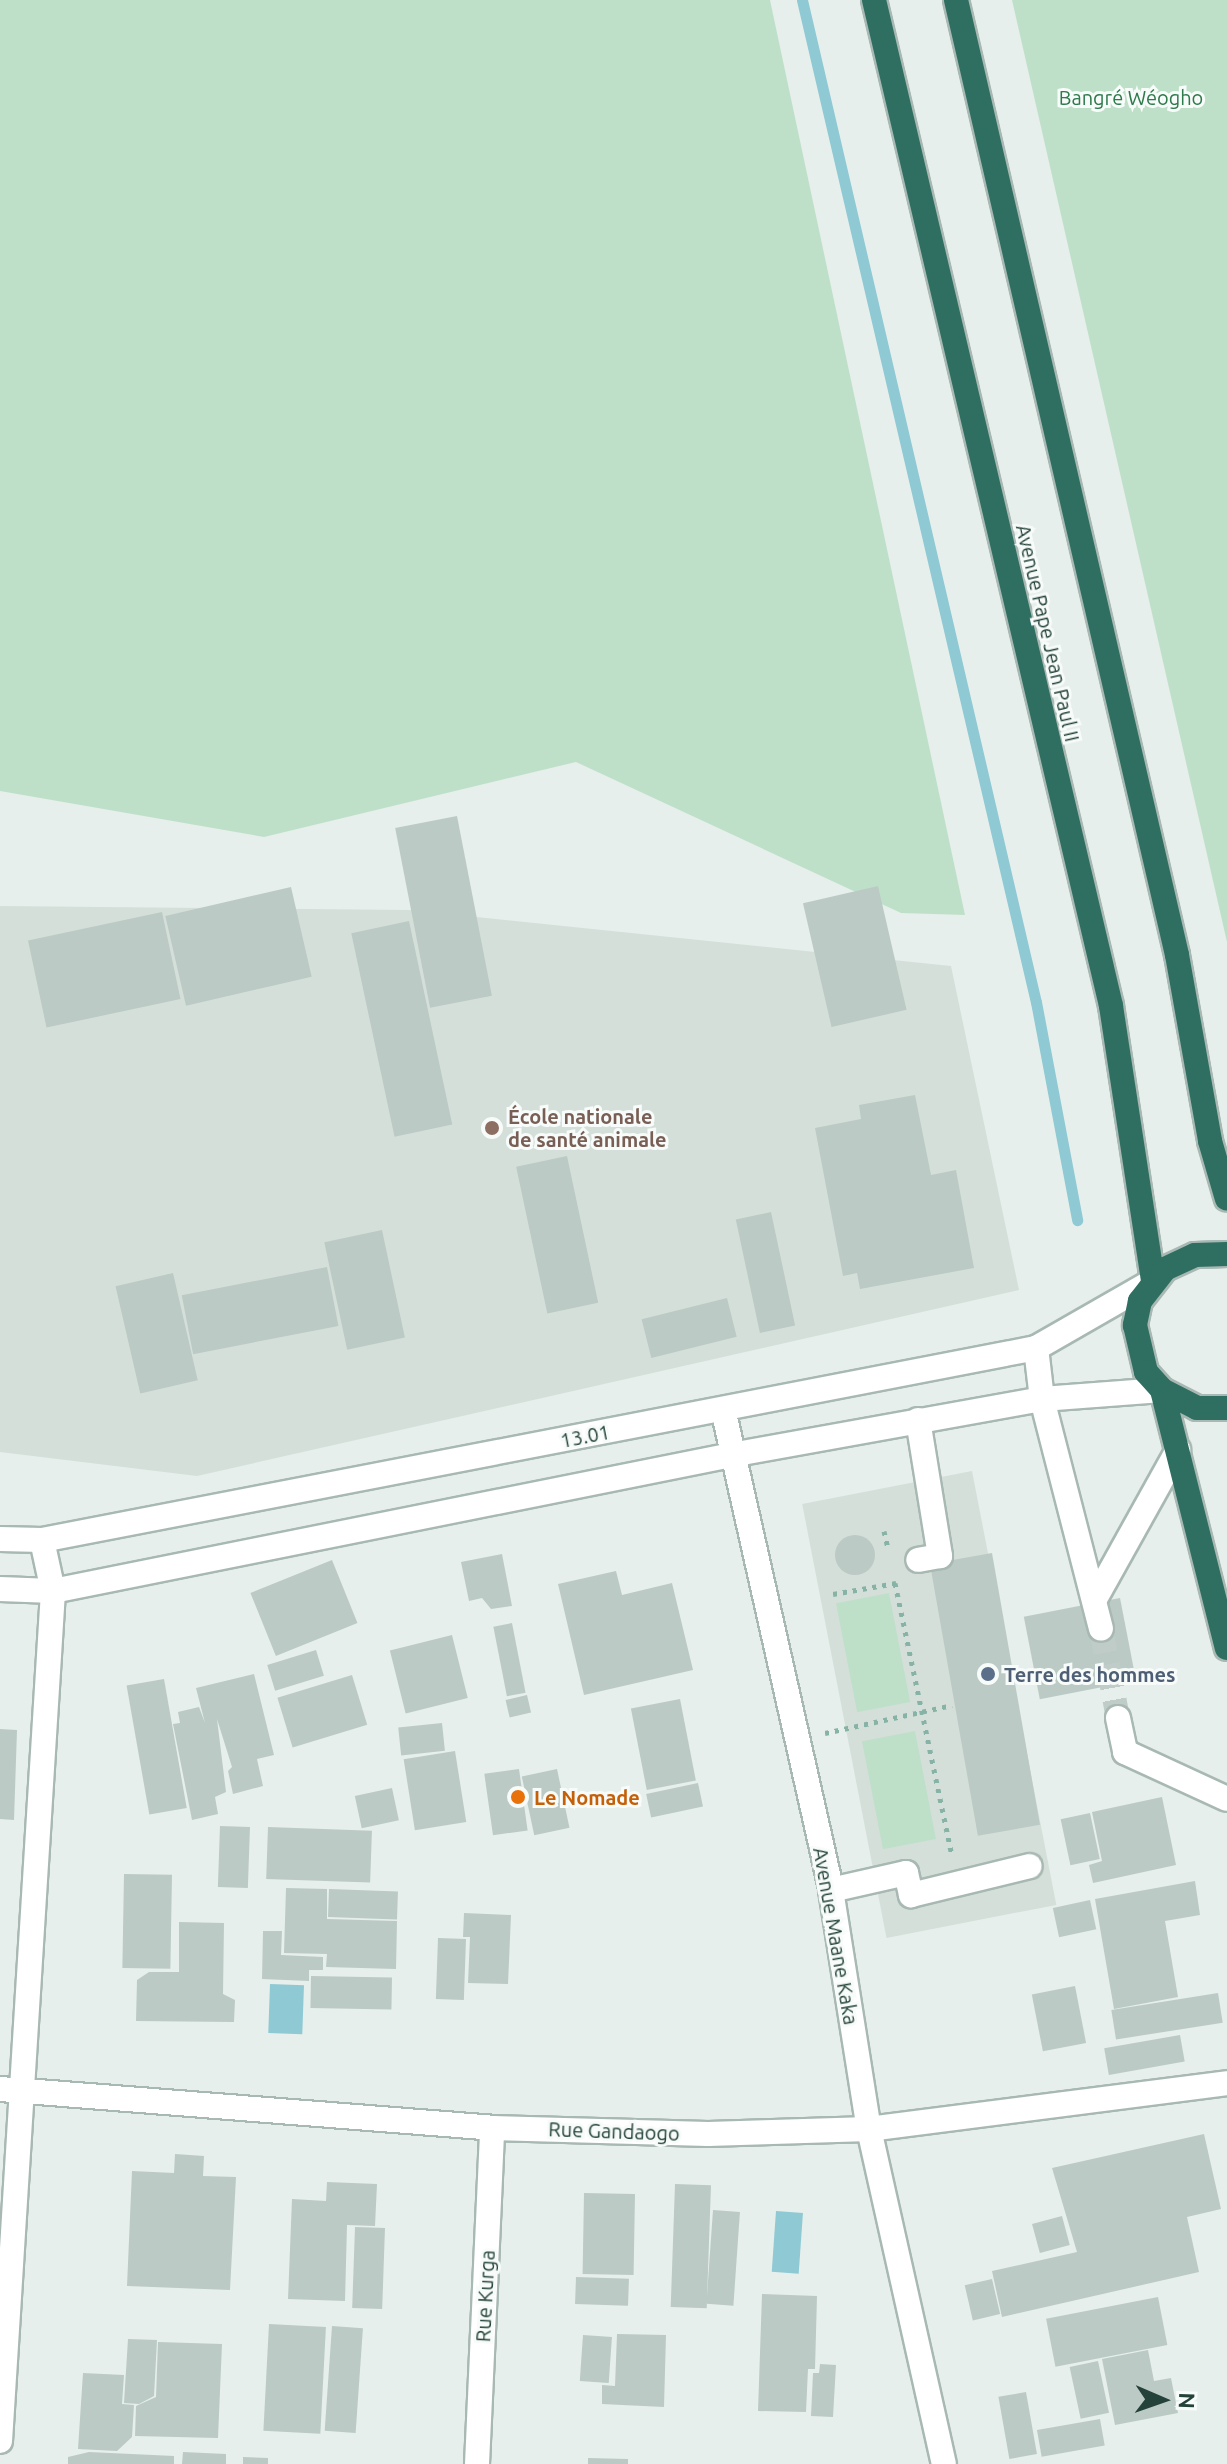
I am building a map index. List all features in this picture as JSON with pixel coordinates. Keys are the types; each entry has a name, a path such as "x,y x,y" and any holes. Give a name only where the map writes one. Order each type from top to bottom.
{"highway":[{"name":"Avenue Pape Jean Paul II","path":"874,0 1111,1006 1153,1281"},
{"path":"956,0 1173,940 1210,1141 1227,1199"},
{"path":"1227,1254 1195,1255 1153,1281 1135,1325 1146,1372 1162,1390 1197,1408 1227,1408"},
{"path":"1162,1390 1227,1648"}],"street":[{"name":"13.01","path":"0,1539 42,1540 1036,1348 1153,1281"},
{"path":"1036,1348 1042,1399 1101,1629"},
{"path":"0,1589 53,1591 918,1420 1042,1399 1162,1390"},
{"name":"Avenue Maane Kaka","path":"723,1409 831,1890 869,2129 944,2464"},
{"path":"918,1420 940,1556 918,1560"},
{"path":"1095,1599 1178,1450"},
{"path":"0,2441 11,2089 53,1591 42,1540"},
{"path":"1118,1718 1125,1752 1227,1799"},
{"path":"831,1890 906,1873 911,1895 1030,1866"},
{"name":"Rue Gandaogo","path":"11,2089 492,2128 708,2134 869,2129 1227,2083"},
{"name":"Rue Kurga","path":"477,2464 492,2128"}],"path":[{"path":"884,1531 889,1557"},
{"path":"833,1594 922,1578 918,1560"},
{"path":"892,1570 958,1884"},
{"path":"797,1740 952,1705"}],"shaded area":[{"name":"École nationale de santé animale","path":"0,906 409,910 951,966 1019,1290 197,1476 0,1452"},
{"path":"972,1471 1056,1905 887,1938 802,1504"}],"green space":[{"path":"0,0 770,0 965,915 901,913 576,762 264,837 0,791"},
{"name":"Bangré Wéogho","path":"1012,0 1227,0 1227,942"},
{"path":"889,1593 910,1702 857,1712 836,1603"},
{"path":"915,1731 936,1839 883,1849 862,1741"}],"water":[{"path":"270,1984 304,1985 302,2034 268,2033"},
{"path":"776,2211 803,2213 799,2274 772,2272"}],"building":[{"path":"457,816 492,996 430,1008 395,828"},
{"path":"878,886 907,1010 832,1027 803,903"},
{"path":"291,887 312,977 186,1006 165,916"},
{"path":"162,912 181,999 46,1028 28,940"},
{"path":"409,921 452,1124 395,1137 351,933"},
{"path":"915,1095 931,1175 956,1170 974,1268 860,1289 857,1273 843,1276 815,1128 861,1119 859,1105"},
{"path":"567,1156 598,1303 547,1314 516,1167"},
{"path":"771,1212 795,1325 760,1333 736,1219"},
{"path":"382,1230 405,1338 347,1350 324,1242"},
{"path":"327,1267 338,1326 193,1354 182,1295"},
{"path":"173,1273 198,1380 140,1393 116,1286"},
{"path":"727,1298 737,1337 651,1358 642,1319"},
{"path":"855,1535 869,1541 875,1555 869,1569 855,1575 841,1569 835,1555 841,1541"},
{"path":"992,1553 1040,1825 978,1836 930,1564"},
{"path":"502,1554 512,1606 491,1609 482,1598 469,1601 461,1562"},
{"path":"332,1560 357,1623 276,1656 250,1593"},
{"path":"616,1571 622,1595 672,1583 693,1670 584,1695 558,1584"},
{"path":"1120,1598 1136,1680 1040,1699 1024,1617"},
{"path":"512,1623 526,1693 507,1696 493,1627"},
{"path":"452,1635 468,1698 406,1714 390,1650"},
{"path":"316,1650 324,1676 275,1691 267,1665"},
{"path":"254,1674 274,1755 257,1759 263,1786 233,1794 228,1771 232,1767 217,1719 226,1792 215,1797 218,1814 192,1820 173,1724 180,1723 178,1712 199,1707 205,1723 196,1688"},
{"path":"352,1675 367,1725 293,1748 277,1698"},
{"path":"164,1679 187,1808 149,1815 127,1686"},
{"path":"527,1695 531,1713 510,1717 506,1700"},
{"path":"680,1699 696,1780 647,1790 631,1709"},
{"path":"442,1723 445,1751 401,1755 398,1728"},
{"path":"0,1729 17,1730 14,1820 0,1819"},
{"path":"455,1751 466,1822 415,1830 404,1759"},
{"path":"519,1769 528,1830 493,1835 484,1774"},
{"path":"557,1769 569,1828 534,1835 522,1776"},
{"path":"698,1783 703,1806 651,1817 646,1794"},
{"path":"392,1788 399,1820 362,1828 355,1796"},
{"path":"1162,1797 1176,1865 1093,1883 1089,1865 1102,1861 1092,1812"},
{"path":"1090,1813 1100,1859 1070,1865 1061,1819"},
{"path":"220,1826 250,1827 248,1888 218,1887"},
{"path":"268,1827 372,1831 370,1883 266,1879"},
{"path":"124,1874 172,1875 170,1969 122,1968"},
{"path":"1195,1881 1200,1915 1165,1921 1178,1997 1114,2009 1095,1899"},
{"path":"286,1888 327,1889 327,1919 397,1921 396,1969 326,1967 327,1954 284,1953"},
{"path":"329,1889 398,1891 397,1919 328,1917"},
{"path":"1090,1900 1096,1929 1059,1937 1053,1908"},
{"path":"464,1913 511,1915 508,1984 468,1983 470,1937 463,1937"},
{"path":"179,1922 224,1923 223,1994 235,2000 234,2022 136,2021 137,1980 149,1972 179,1972"},
{"path":"263,1931 282,1931 281,1955 323,1957 323,1970 309,1970 309,1981 262,1979"},
{"path":"438,1938 466,1939 464,2000 436,1999"},
{"path":"311,1976 392,1977 391,2009 310,2008"},
{"path":"1075,1986 1086,2043 1043,2051 1032,1994"},
{"path":"1218,1993 1223,2023 1116,2040 1111,2010"},
{"path":"1180,2035 1185,2062 1109,2075 1104,2048"},
{"path":"1204,2134 1221,2209 1187,2217 1199,2272 1002,2317 992,2271 1077,2252 1052,2168"},
{"path":"175,2154 204,2156 203,2176 236,2177 230,2290 127,2286 132,2171 174,2173"},
{"path":"327,2182 377,2184 375,2226 347,2225 345,2301 288,2299 292,2199 326,2201"},
{"path":"675,2184 711,2185 707,2308 671,2307"},
{"path":"584,2193 635,2194 634,2275 583,2274"},
{"path":"713,2210 740,2212 733,2306 706,2304"},
{"path":"1062,2216 1070,2245 1040,2253 1032,2224"},
{"path":"355,2227 385,2228 382,2309 352,2308"},
{"path":"576,2277 629,2279 628,2306 575,2304"},
{"path":"992,2279 1000,2314 973,2320 965,2285"},
{"path":"762,2294 817,2296 815,2369 808,2369 806,2412 758,2411"},
{"path":"1158,2297 1167,2345 1055,2367 1046,2319"},
{"path":"269,2324 326,2327 320,2434 263,2431"},
{"path":"332,2326 363,2328 356,2433 325,2431"},
{"path":"617,2334 666,2335 664,2407 602,2404 602,2385 615,2386"},
{"path":"583,2335 612,2337 609,2383 580,2381"},
{"path":"128,2339 157,2340 154,2396 139,2404 124,2403"},
{"path":"158,2342 222,2344 218,2438 135,2436 136,2406 156,2397"},
{"path":"1148,2350 1154,2381 1171,2378 1178,2413 1115,2425 1102,2359"},
{"path":"1098,2361 1109,2413 1081,2419 1070,2367"},
{"path":"820,2364 836,2365 833,2417 811,2416 813,2373 819,2373"},
{"path":"83,2373 124,2375 122,2404 134,2405 132,2437 117,2451 78,2449"},
{"path":"1026,2392 1037,2454 1009,2459 998,2397"},
{"path":"1100,2419 1105,2446 1042,2457 1037,2430"},
{"path":"89,2452 174,2456 174,2464 68,2464 68,2457"},
{"path":"183,2452 226,2454 226,2464 182,2464"},
{"path":"243,2457 268,2458 268,2464 243,2464"},
{"path":"588,2458 628,2459 628,2464 588,2464"}],"waterway":[{"path":"802,0 1036,1002 1077,1220"}],"tunnel":[{"path":"1101,1629 1118,1718"}],"place":[{"name":"École nationale de santé animale","path":"492,1128"},
{"name":"Terre des hommes","path":"988,1674"},
{"name":"Le Nomade","path":"518,1797"}]}
